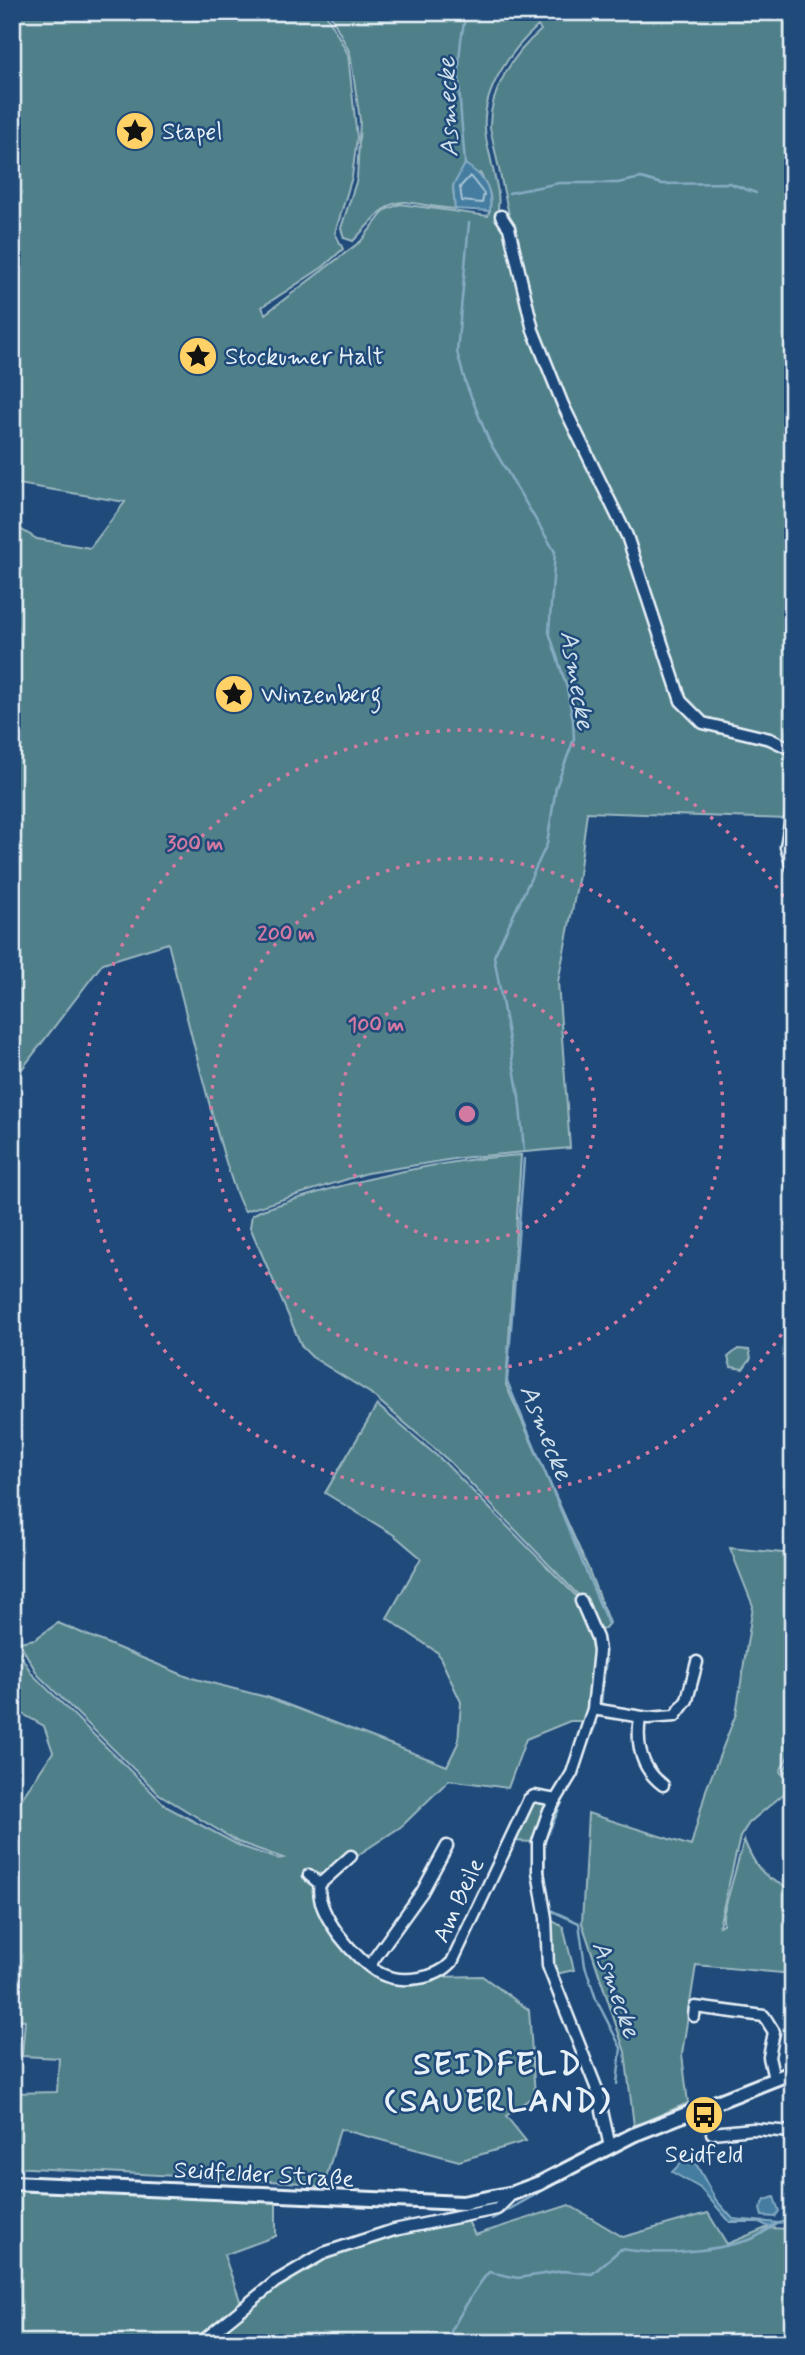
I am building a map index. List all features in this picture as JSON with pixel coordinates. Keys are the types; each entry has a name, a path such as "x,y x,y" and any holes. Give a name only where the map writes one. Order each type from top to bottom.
{"main road":[{"name":"Seidfelder Straße","path":"12,2183 449,2204 513,2193 540,2183 610,2147 793,2072"}],"street":[{"path":"501,216 509,228 520,285 533,330 563,405 627,536 681,701 703,723 770,739 793,750"},
{"path":"793,805 786,847 793,869"},
{"path":"582,1601 597,1638 599,1651 593,1709 577,1762 548,1812 538,1842 537,1872 546,1918 548,1966 598,2092 610,2147"},
{"path":"593,1709 640,1718 664,1719 680,1713 687,1700 697,1662"},
{"path":"640,1718 638,1748 650,1772 663,1785"},
{"name":"Am Beile","path":"320,1884 319,1895 330,1922 369,1966 392,1978 433,1976 445,1970 452,1962 529,1799 534,1796 556,1800"},
{"name":"Am Beile","path":"369,1966 429,1881 447,1846"},
{"path":"309,1875 320,1884 351,1856"},
{"path":"694,2016 695,2007 764,2016 774,2032 769,2057 774,2079"},
{"path":"712,2133 753,2129 793,2132"},
{"name":"Seidfelder Straße","path":"200,2343 275,2282 324,2253 394,2230 497,2209 513,2193"}],"green space":[{"path":"12,12 325,12 348,54 357,138 352,177 335,233 343,249 323,267 262,307 265,314 361,241 385,210 400,204 488,216 490,210 490,194 480,173 453,186 455,209 400,202 382,211 353,241 344,238 341,228 357,179 360,120 350,53 329,12 793,12 793,788 786,819 587,812 579,875 558,982 570,1148 460,1158 367,1173 245,1211 216,1129 168,943 103,963 12,1082 12,524 37,539 90,548 125,502 12,483","holes":["538,26 541,30 521,50 498,87 490,128 531,316 503,222 496,218 497,185 486,137 485,114 488,99 500,72"]},
{"path":"521,1155 506,1385 588,1568 609,1623 604,1629 596,1631 583,1600 449,1461 370,1393 312,1357 302,1347 250,1227 252,1215 262,1210 325,1190 422,1167"},
{"path":"738,1349 749,1350 751,1358 743,1369 731,1367 728,1357"},
{"path":"377,1405 444,1462 581,1601 595,1639 589,1721 570,1721 526,1739 508,1788 449,1780 402,1826 326,1876 318,1873 316,1889 326,1918 347,1944 382,1978 482,1976 529,2010 535,2095 506,2116 526,2141 459,2161 340,2129 323,2189 304,2183 12,2167 12,2093 57,2092 59,2058 22,2056 25,2020 12,2019 12,1813 53,1752 44,1726 12,1708 12,1641 32,1674 167,1807 240,1846 278,1859 283,1858 238,1842 159,1794 38,1675 19,1642 35,1639 58,1623 188,1677 270,1698 447,1766 458,1743 461,1702 438,1653 387,1618 421,1558 394,1535 325,1493"},
{"path":"730,1548 793,1554 793,1748 780,1771 782,1774 793,1754 793,1786 749,1823 740,1837 719,1926 723,1924 723,1915 744,1840 755,1862 765,1874 786,1886 793,1882 793,1974 696,1965 682,2054 688,2103 634,2126 625,2052 582,1923 588,1813 691,1846 706,1790 736,1714 753,1606"},
{"path":"534,1799 548,1801 533,1842 514,1841"},
{"path":"551,1920 563,1927 574,1970 556,1974 548,1937"},
{"path":"12,2189 276,2200 276,2236 224,2255 242,2306 315,2260 386,2235 467,2219 475,2235 569,2205 623,2237 708,2213 727,2244 766,2228 793,2229 793,2343 12,2343"}],"water":[{"path":"465,164 486,183 490,195 490,211 455,209 453,186"},
{"path":"683,2161 695,2162 716,2200 733,2219 779,2223 769,2227 759,2222 730,2222 700,2188 672,2172"},
{"path":"774,2197 779,2211 775,2217 762,2216 760,2209 765,2200"}],"waterway":[{"name":"Asmecke","path":"465,165 459,69 462,31 467,12"},
{"path":"509,193 559,183 618,183 641,178 662,184 729,183 756,193"},
{"name":"Asmecke","path":"469,223 457,352 466,384 489,441 555,552 549,632 567,688 573,721 574,739 556,787 547,844 494,956 519,1096 524,1150"},
{"name":"Asmecke","path":"524,1159 507,1381 608,1624"},
{"name":"Asmecke","path":"601,1703 606,1659"},
{"name":"Asmecke","path":"581,1759 596,1724"},
{"name":"Asmecke","path":"567,1791 544,1843 545,1882 550,1910 579,1923 585,1966 596,1999 621,2048 617,2084"},
{"name":"Asmecke","path":"492,2219 606,2155"},
{"path":"447,2343 465,2307 489,2272 518,2278 563,2271 592,2274 621,2249 685,2252 718,2247 755,2238 776,2224 793,2221"}],"place":[{"name":"Stapel","path":"135,131"},
{"name":"Stockumer Halt","path":"198,356"},
{"name":"Winzenberg","path":"234,694"},
{"name":"Seidfeld","path":"704,2115"}],"district":[{"name":"SEIDFELD (SAUERLAND)","path":"498,2082"}]}
